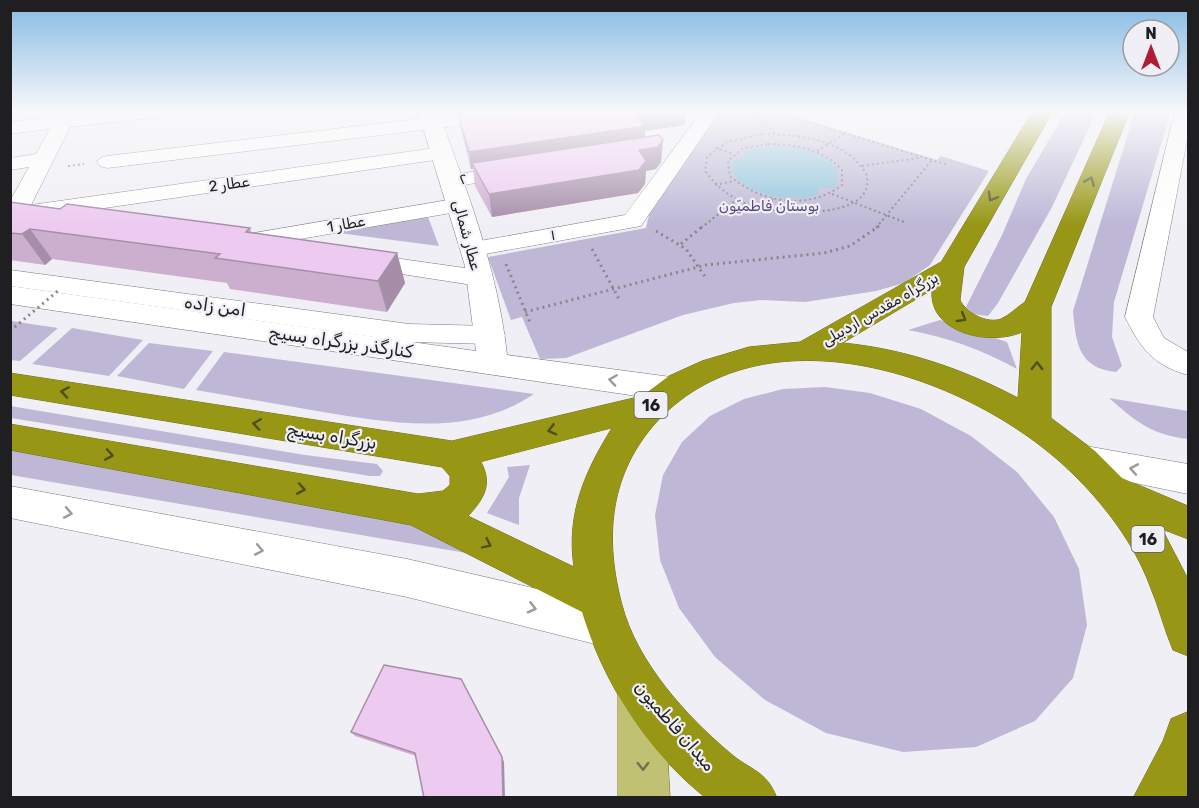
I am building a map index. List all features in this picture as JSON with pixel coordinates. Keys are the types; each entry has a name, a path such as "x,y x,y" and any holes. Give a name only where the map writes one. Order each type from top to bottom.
{"highway":[{"name":"بزرگراه مقدس اردبیلی","path":"807,351 951,267 1021,149"},
{"path":"1034,424 1037,307 1104,149"},
{"path":"951,267 945,298 949,309 962,320 984,328 1005,328 1037,307"},
{"name":"میدان فاطمیون","path":"752,798 711,770 641,692 622,659 603,612 591,538 599,485 619,441 660,397 712,368 758,355 807,351 862,355 920,368 977,391 1034,424 1080,459 1109,488 1147,537 1176,592 1188,635"},
{"name":"بزرگراه بسیج","path":"10,384 452,455 660,397"},
{"path":"10,437 418,510 453,506 468,491 468,472 452,455"},
{"path":"1109,488 1188,523"},
{"path":"418,510 603,612"},
{"path":"1158,798 1187,745"}],"main road":[{"path":"641,692 644,798"}],"street":[{"path":"47,149 12,215 96,225"},
{"path":"106,162 202,149"},
{"name":"عطار شمالی","path":"441,149 474,249 492,349"},
{"path":"633,221 684,149"},
{"path":"1176,149 1139,317 1153,344 1188,365"},
{"name":"عطار 2","path":"12,215 442,153"},
{"path":"10,164 39,164"},
{"name":"۲","path":"452,181 534,168"},
{"name":"عطار 1","path":"303,254 222,242 459,205"},
{"name":"۱","path":"474,249 633,221"},
{"path":"339,258 479,278"},
{"name":"امن زاده","path":"10,278 409,333 492,349"},
{"name":"کنارگذر بزرگراه بسیج","path":"10,295 492,349 660,397"},
{"path":"1080,459 1188,480"},
{"path":"10,502 407,578 603,612"}],"path":[{"path":"716,149 711,151 705,164 705,171 714,185 736,200 769,210 811,213 840,208 852,202 865,191 868,184 862,166 851,156 837,149"},
{"path":"744,149 732,157 727,166 734,181 749,191 773,198 804,200 831,194 842,185 844,175 838,165 817,151 804,149"},
{"path":"817,151 821,149"},
{"path":"893,149 948,165"},
{"path":"862,166 922,158"},
{"path":"525,312 701,266 840,250 868,236 932,160"},
{"path":"39,164 106,162"},
{"path":"714,185 734,181"},
{"path":"831,194 904,222"},
{"path":"769,210 773,198"},
{"path":"681,245 736,200"},
{"path":"633,221 681,245 701,266 706,278"},
{"path":"588,241 620,301"},
{"path":"10,331 59,290"}],"green space":[{"name":"بوستان فاطمیّون","path":"693,149 900,149 937,160 941,156 989,171 930,265 904,283 876,291 805,302 761,300 734,303 683,315 566,358 540,359 522,317 511,320 488,257 646,228 650,211"},
{"path":"1044,149 1079,149 1052,207 998,303 988,316 973,314 966,307 1002,235 1026,179"},
{"path":"1123,149 1160,149 1114,302 1112,337 1122,366 1116,372 1103,370 1094,365 1081,352 1073,311"},
{"path":"428,217 439,246 331,232"},
{"path":"940,320 1007,342 1017,369 964,345 908,330"},
{"path":"11,321 58,328 20,361 11,360"},
{"path":"72,328 143,340 109,376 32,364"},
{"path":"149,343 213,351 184,389 117,376"},
{"path":"224,352 534,394 509,408 483,417 456,422 428,424 373,420 196,390"},
{"path":"825,387 870,393 921,409 971,436 1017,472 1054,517 1079,569 1087,625 1073,678 1035,721 976,747 903,752 826,733 765,700 715,657 679,608 660,560 655,515 663,475 682,442 710,416 744,399 783,389"},
{"path":"1109,398 1188,411 1188,439 1154,431"},
{"path":"10,406 305,455 377,464 383,471 380,476 370,476 11,418"},
{"path":"10,447 408,514 478,555 11,475"},
{"path":"530,465 519,498 519,525 487,513 509,477 507,467"}],"water":[{"path":"756,149 801,149 816,153 832,163 838,170 837,184 834,188 819,188 818,195 807,197 783,197 759,192 739,180 732,171 734,160 746,157 745,151"}],"building":[{"path":"468,149 491,149 469,152"},
{"path":"567,149 647,149 639,150 646,161 639,170 489,194 472,163"},
{"path":"10,202 60,209 67,204 250,228 246,232 397,253 378,281 215,258 220,254 30,229 22,234 10,233"},
{"path":"384,665 461,679 502,757 503,798 424,798 415,753 351,732"}]}
